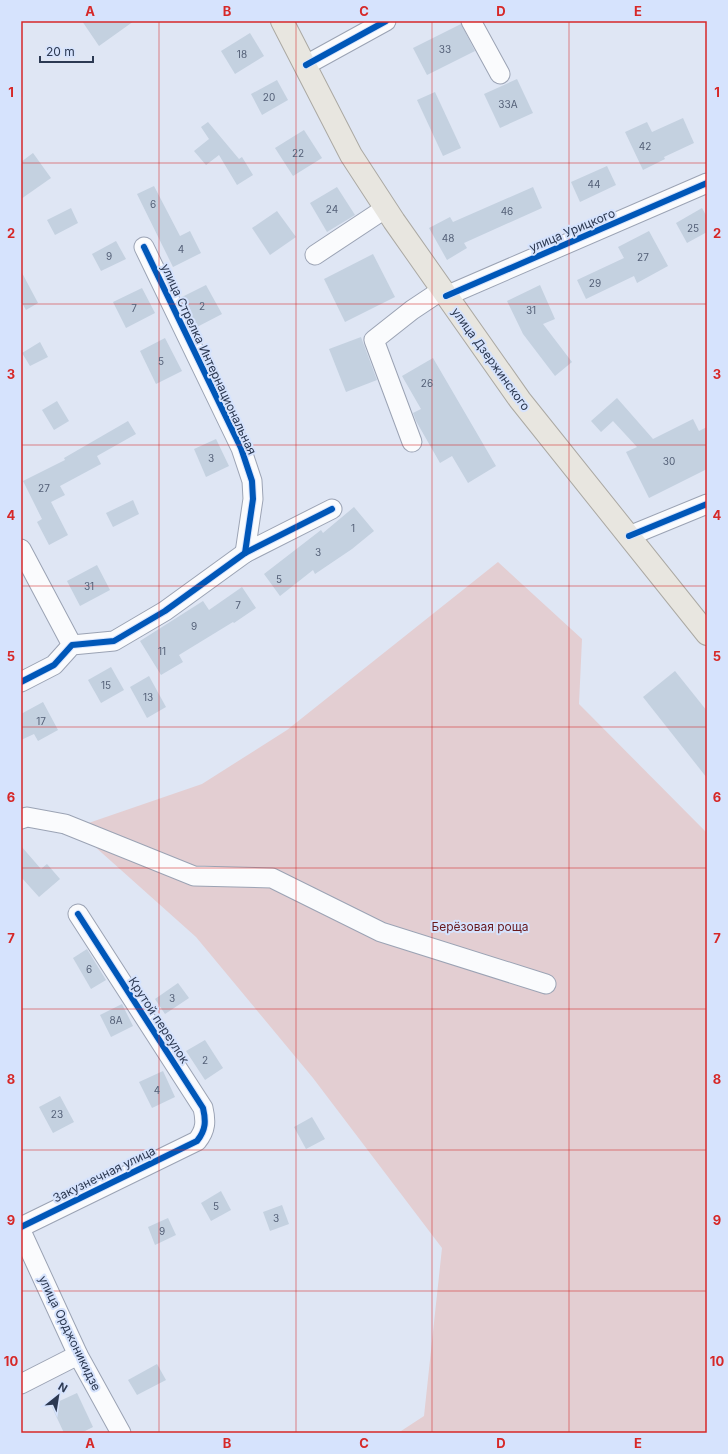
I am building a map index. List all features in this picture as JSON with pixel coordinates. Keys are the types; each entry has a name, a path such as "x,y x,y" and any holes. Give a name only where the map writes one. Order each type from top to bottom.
{"main road":[{"name":"улица Дзержинского","path":"282,21 351,155 444,293 520,400 707,634"}],"street":[{"path":"306,65 386,21"},
{"path":"471,21 500,74"},
{"name":"улица Урицкого","path":"412,442 374,340 412,310 444,293 707,184"},
{"path":"315,255 386,208"},
{"name":"улица Стрелка Интернациональная","path":"144,247 241,448 252,481 253,499 245,553"},
{"path":"629,536 707,504"},
{"path":"21,682 54,665 72,645 114,641 165,611 245,553 332,509"},
{"path":"21,549 72,645"},
{"path":"21,819 27,818 65,824 194,876 272,878 381,932 546,984"},
{"name":"Крутой переулок","path":"78,914 203,1108 205,1120 203,1133 197,1140"},
{"name":"Закузнечная улица","path":"21,1227 197,1140"},
{"name":"улица Орджоникидзе","path":"21,1231 78,1355 121,1433"},
{"path":"21,1384 78,1355"}],"green space":[{"name":"Берёзовая роща","path":"498,562 582,639 579,704 707,833 707,1433 398,1433 424,1416 442,1248 313,1078 196,937 74,828 202,784 287,730"}],"building":[{"path":"82,21 134,21 99,46"},
{"path":"461,24 475,51 427,75 413,48"},
{"path":"250,33 264,56 235,74 221,51"},
{"path":"517,79 533,113 500,128 484,94"},
{"path":"277,80 288,100 262,115 251,94"},
{"path":"435,92 461,148 443,156 417,100"},
{"path":"683,118 694,143 664,157 665,159 643,170 625,132 647,122 652,132"},
{"path":"208,122 239,159 242,157 253,175 237,185 219,155 206,165 194,151 209,139 201,127"},
{"path":"304,130 322,158 293,176 275,148"},
{"path":"33,153 51,178 21,199 21,162"},
{"path":"607,166 616,185 580,202 571,182"},
{"path":"154,186 180,236 190,231 201,253 173,267 137,194"},
{"path":"337,187 355,215 327,232 310,203"},
{"path":"533,187 542,208 464,243 467,248 447,260 429,228 450,217 453,222"},
{"path":"71,208 78,223 55,235 47,220"},
{"path":"702,208 707,217 707,232 687,243 676,223"},
{"path":"277,211 296,237 270,255 252,228"},
{"path":"649,231 668,266 637,283 634,276 586,299 577,280 624,258 618,247"},
{"path":"116,241 126,259 101,271 92,254"},
{"path":"373,254 395,297 345,322 324,279"},
{"path":"21,271 38,303 26,310 21,301"},
{"path":"206,285 222,314 197,327 182,297"},
{"path":"540,285 555,319 543,324 572,362 555,376 523,334 507,301"},
{"path":"142,288 155,313 126,328 113,302"},
{"path":"361,337 377,380 346,392 329,349"},
{"path":"165,338 182,371 156,384 140,351"},
{"path":"40,342 48,357 30,366 22,353"},
{"path":"433,358 496,466 468,483 452,456 440,463 416,421 413,413 421,409 402,376"},
{"path":"617,398 653,439 693,419 699,431 707,427 707,469 649,498 626,452 637,447 613,421 601,432 591,421"},
{"path":"57,401 69,421 54,430 42,410"},
{"path":"128,421 136,434 97,456 101,464 60,486 65,495 51,502 68,535 49,545 37,522 42,519 23,481 65,460 64,458"},
{"path":"216,439 229,466 206,477 194,449"},
{"path":"133,500 139,514 113,527 106,513"},
{"path":"354,507 374,531 352,549 315,574 313,570 280,596 264,574 321,530 323,533"},
{"path":"97,565 110,590 80,606 67,581"},
{"path":"242,587 256,608 234,623 233,622 179,655 183,662 161,675 140,641 203,601 209,610"},
{"path":"111,667 124,690 101,703 88,680"},
{"path":"675,671 707,711 707,778 643,697"},
{"path":"149,676 166,707 147,718 130,687"},
{"path":"43,702 58,730 38,741 34,734 21,740 21,714"},
{"path":"21,846 41,869 47,864 60,879 39,897 21,877"},
{"path":"87,949 106,980 91,989 73,958"},
{"path":"178,983 189,998 165,1014 155,999"},
{"path":"122,1004 133,1026 111,1037 100,1015"},
{"path":"205,1040 223,1068 205,1080 186,1051"},
{"path":"163,1071 175,1097 152,1108 139,1082"},
{"path":"60,1096 74,1122 53,1133 39,1107"},
{"path":"312,1117 325,1139 306,1149 294,1127"},
{"path":"221,1191 231,1210 211,1221 201,1203"},
{"path":"282,1205 289,1224 270,1231 263,1212"},
{"path":"168,1218 176,1235 155,1245 148,1227"},
{"path":"157,1364 166,1380 137,1395 128,1380"},
{"path":"77,1393 93,1427 81,1433 64,1433 51,1405"}],"cycle path":[{"path":"306,65 386,21"},
{"path":"446,296 707,183"},
{"path":"144,247 241,448 252,481 253,499 245,553"},
{"path":"629,536 707,504"},
{"path":"21,682 54,665 72,645 114,641 165,611 245,553 332,509"},
{"path":"21,1227 197,1141 204,1129 205,1117 203,1108 78,914"}]}
